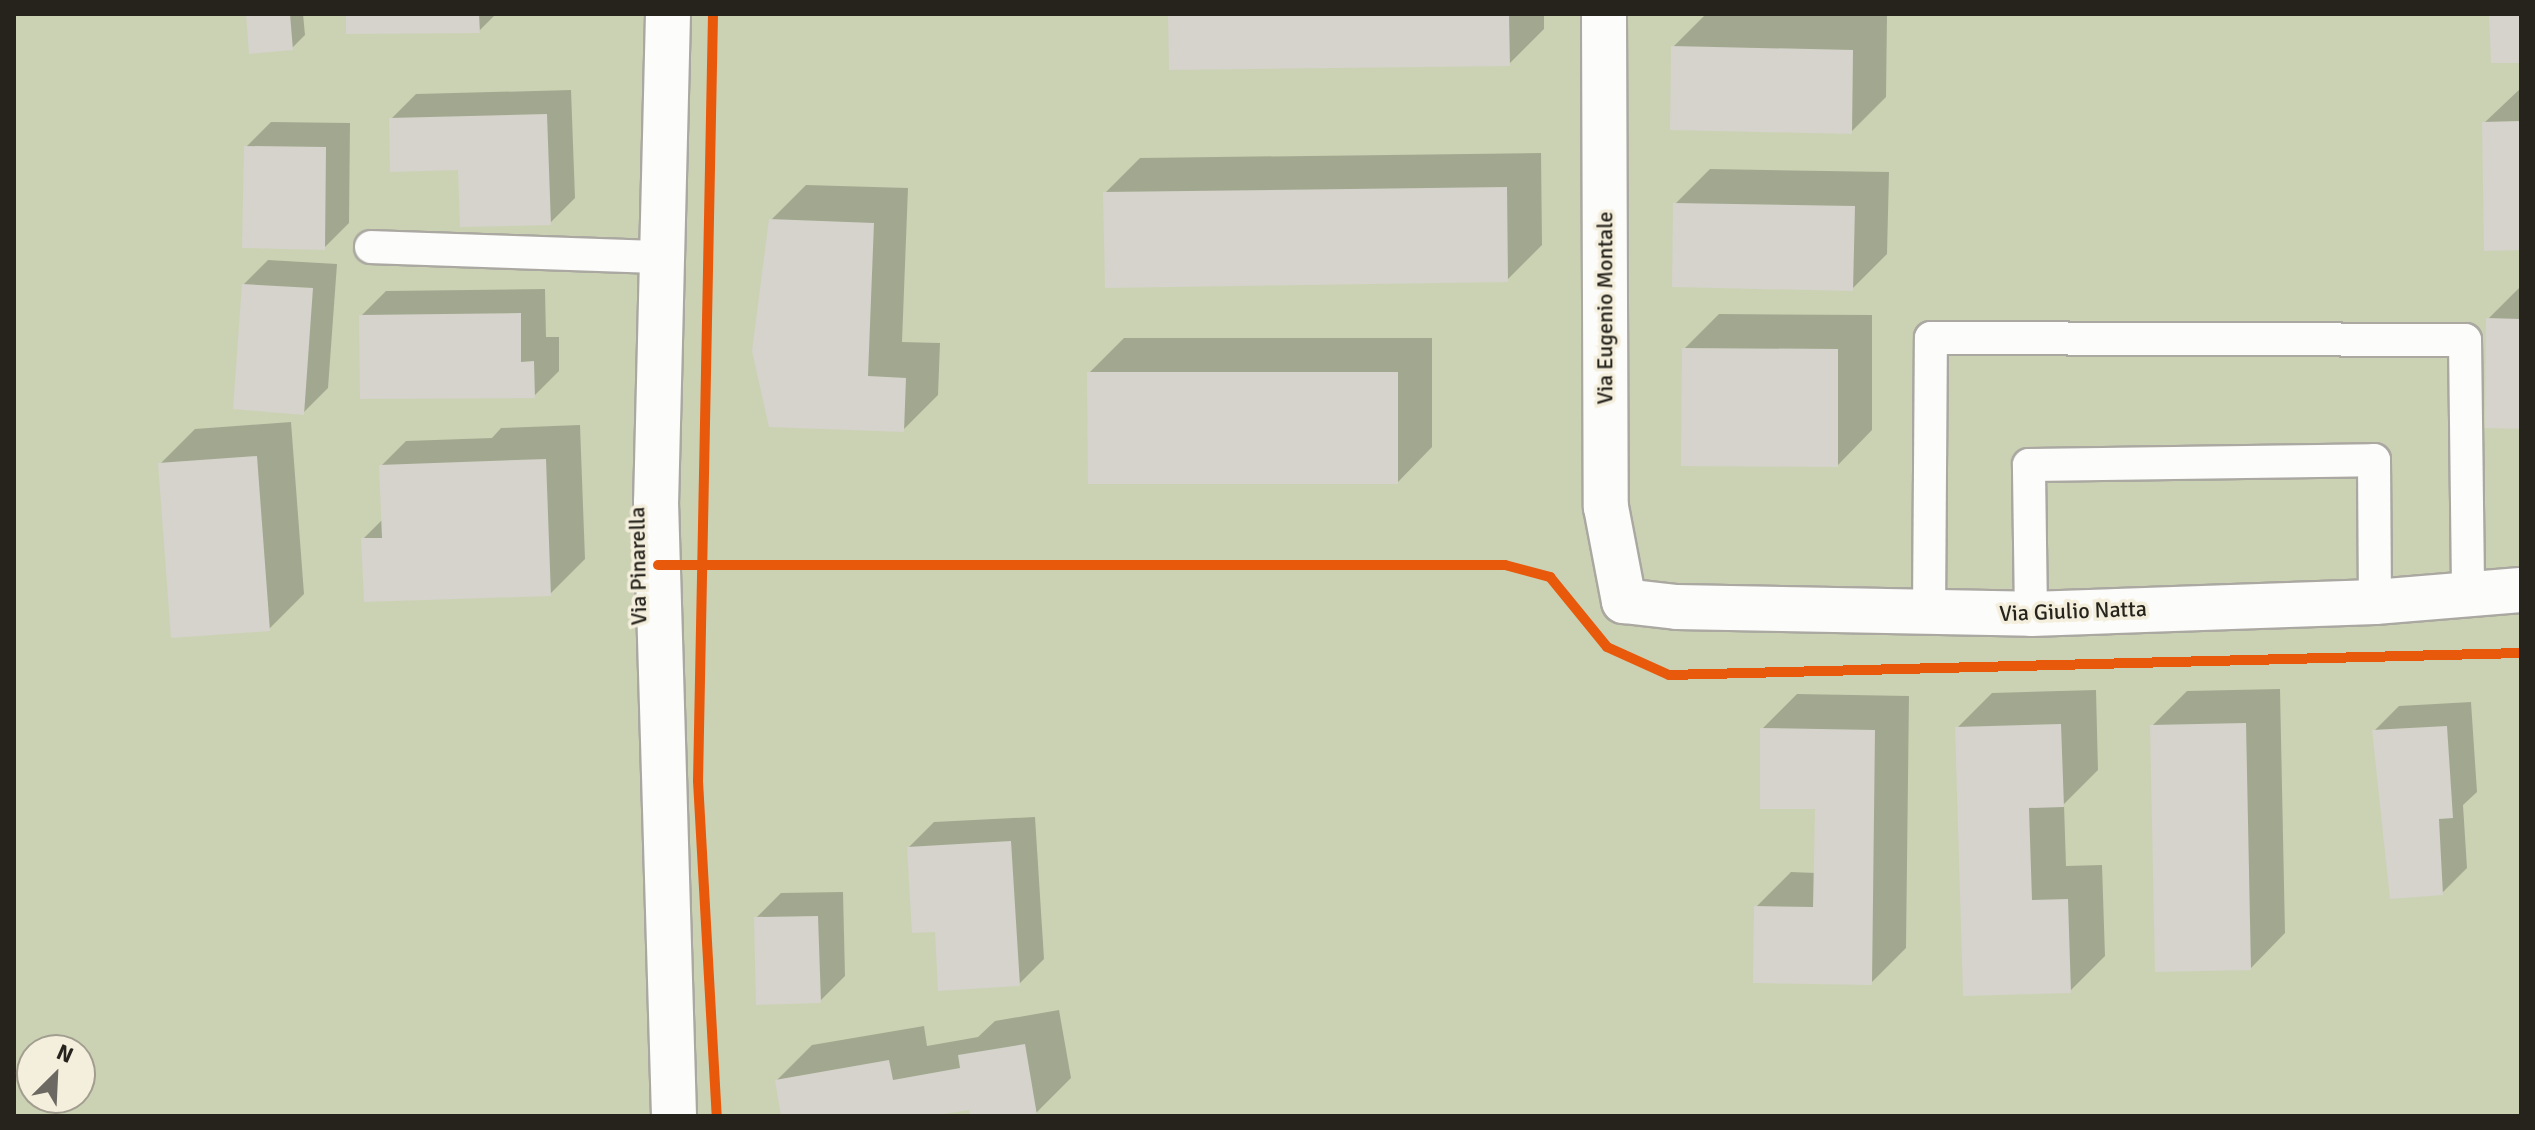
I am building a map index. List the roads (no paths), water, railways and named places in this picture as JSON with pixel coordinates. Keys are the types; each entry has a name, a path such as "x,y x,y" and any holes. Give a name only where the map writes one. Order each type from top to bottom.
{"street":[{"name":"Via Pinarella","path":"668,14 656,502 674,1116"},
{"name":"Via Eugenio Montale","path":"1604,14 1606,507 1624,601"},
{"name":"Via Giulio Natta","path":"1624,601 1677,607 2031,614 2375,602 2521,590"}],"lane":[{"path":"371,247 662,257"},
{"path":"1929,613 1931,338 2465,340 2468,595"},
{"path":"2031,614 2029,465 2374,460 2375,602"}]}
